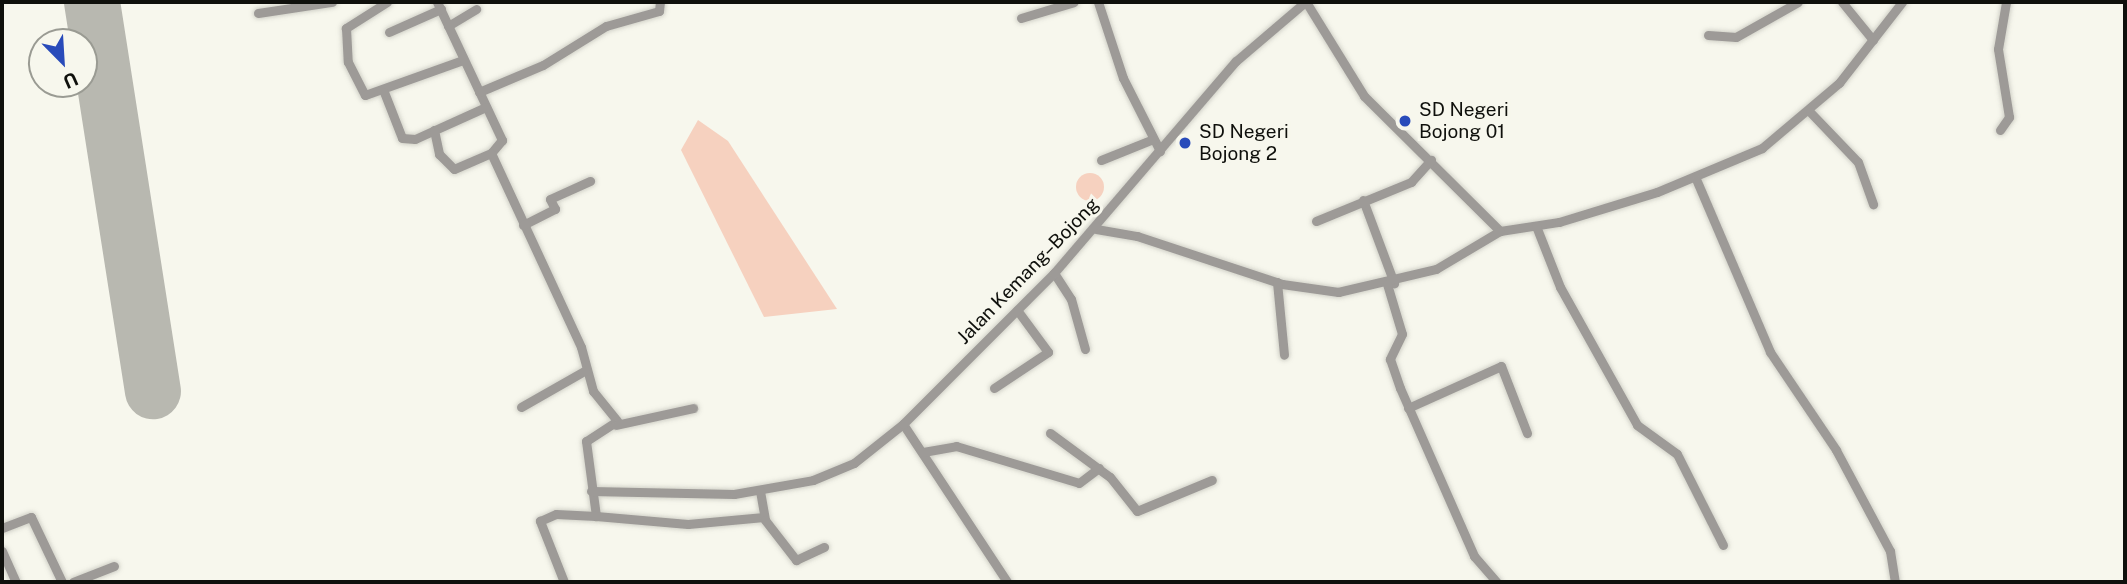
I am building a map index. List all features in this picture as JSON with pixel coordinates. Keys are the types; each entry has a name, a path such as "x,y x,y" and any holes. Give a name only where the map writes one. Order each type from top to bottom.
{"street":[{"path":"258,13 332,2"},
{"path":"387,2 373,5 348,23 345,47 362,91 384,92 463,60"},
{"path":"480,92 543,65 606,26 659,11 660,2"},
{"path":"1021,18 1074,2"},
{"path":"1098,2 1151,139 1160,151"},
{"path":"1306,2 1364,96 1500,231"},
{"name":"Jalan Kemang–Bojong","path":"591,491 760,491 840,471 903,424 1017,310 1096,229 1256,39 1306,2"},
{"path":"1708,35 1736,37 1798,2"},
{"path":"1842,2 1873,40"},
{"path":"1096,229 1137,236 1277,282 1338,292 1390,283 1453,262 1500,231 1536,226 1696,178 1762,148 1810,112 1873,40 1902,2"},
{"path":"2000,130 2009,117 1998,49 2006,2"},
{"path":"389,32 439,5 502,140 491,153 454,169 439,154 434,130"},
{"path":"448,26 476,9"},
{"path":"384,92 402,138 434,130 486,107"},
{"path":"1810,112 1858,162 1874,204"},
{"path":"1101,160 1151,139"},
{"path":"491,153 581,346 584,372 616,425"},
{"path":"1315,221 1410,182 1431,160"},
{"path":"1696,178 1770,352 1836,450 1888,546 1895,582"},
{"path":"523,225 555,209 550,199 590,181"},
{"path":"1363,200 1390,283 1402,337 1391,363 1408,408 1474,556 1497,582"},
{"path":"1536,226 1560,287 1637,425 1677,454 1723,545"},
{"path":"1054,272 1071,299 1085,349"},
{"path":"1277,282 1284,355"},
{"path":"994,388 1048,352 1017,310"},
{"path":"1408,408 1501,366 1527,433"},
{"path":"521,407 584,372"},
{"path":"596,516 586,441 616,425 693,408"},
{"path":"903,424 1007,582"},
{"path":"1050,433 1086,465 1099,468 1137,511 1212,480"},
{"path":"923,452 956,446 1079,482 1099,468"},
{"path":"760,491 764,517 798,562 824,547"},
{"path":"564,582 540,521 556,514 688,524 764,517"},
{"path":"2,528 31,517 62,582"},
{"path":"2,551 16,582"},
{"path":"73,582 114,566"},
{"path":"98,572 102,582"}],"shaded area":[{"path":"698,120 728,141 837,309 764,317 681,150"},
{"path":"1090,173 1100,177 1104,187 1100,197 1090,201 1080,197 1076,187 1080,177"}],"runway":[{"path":"92,2 153,391"}],"place":[{"name":"SD Negeri Bojong 01","path":"1405,121"},
{"name":"SD Negeri Bojong 2","path":"1185,143"}]}
